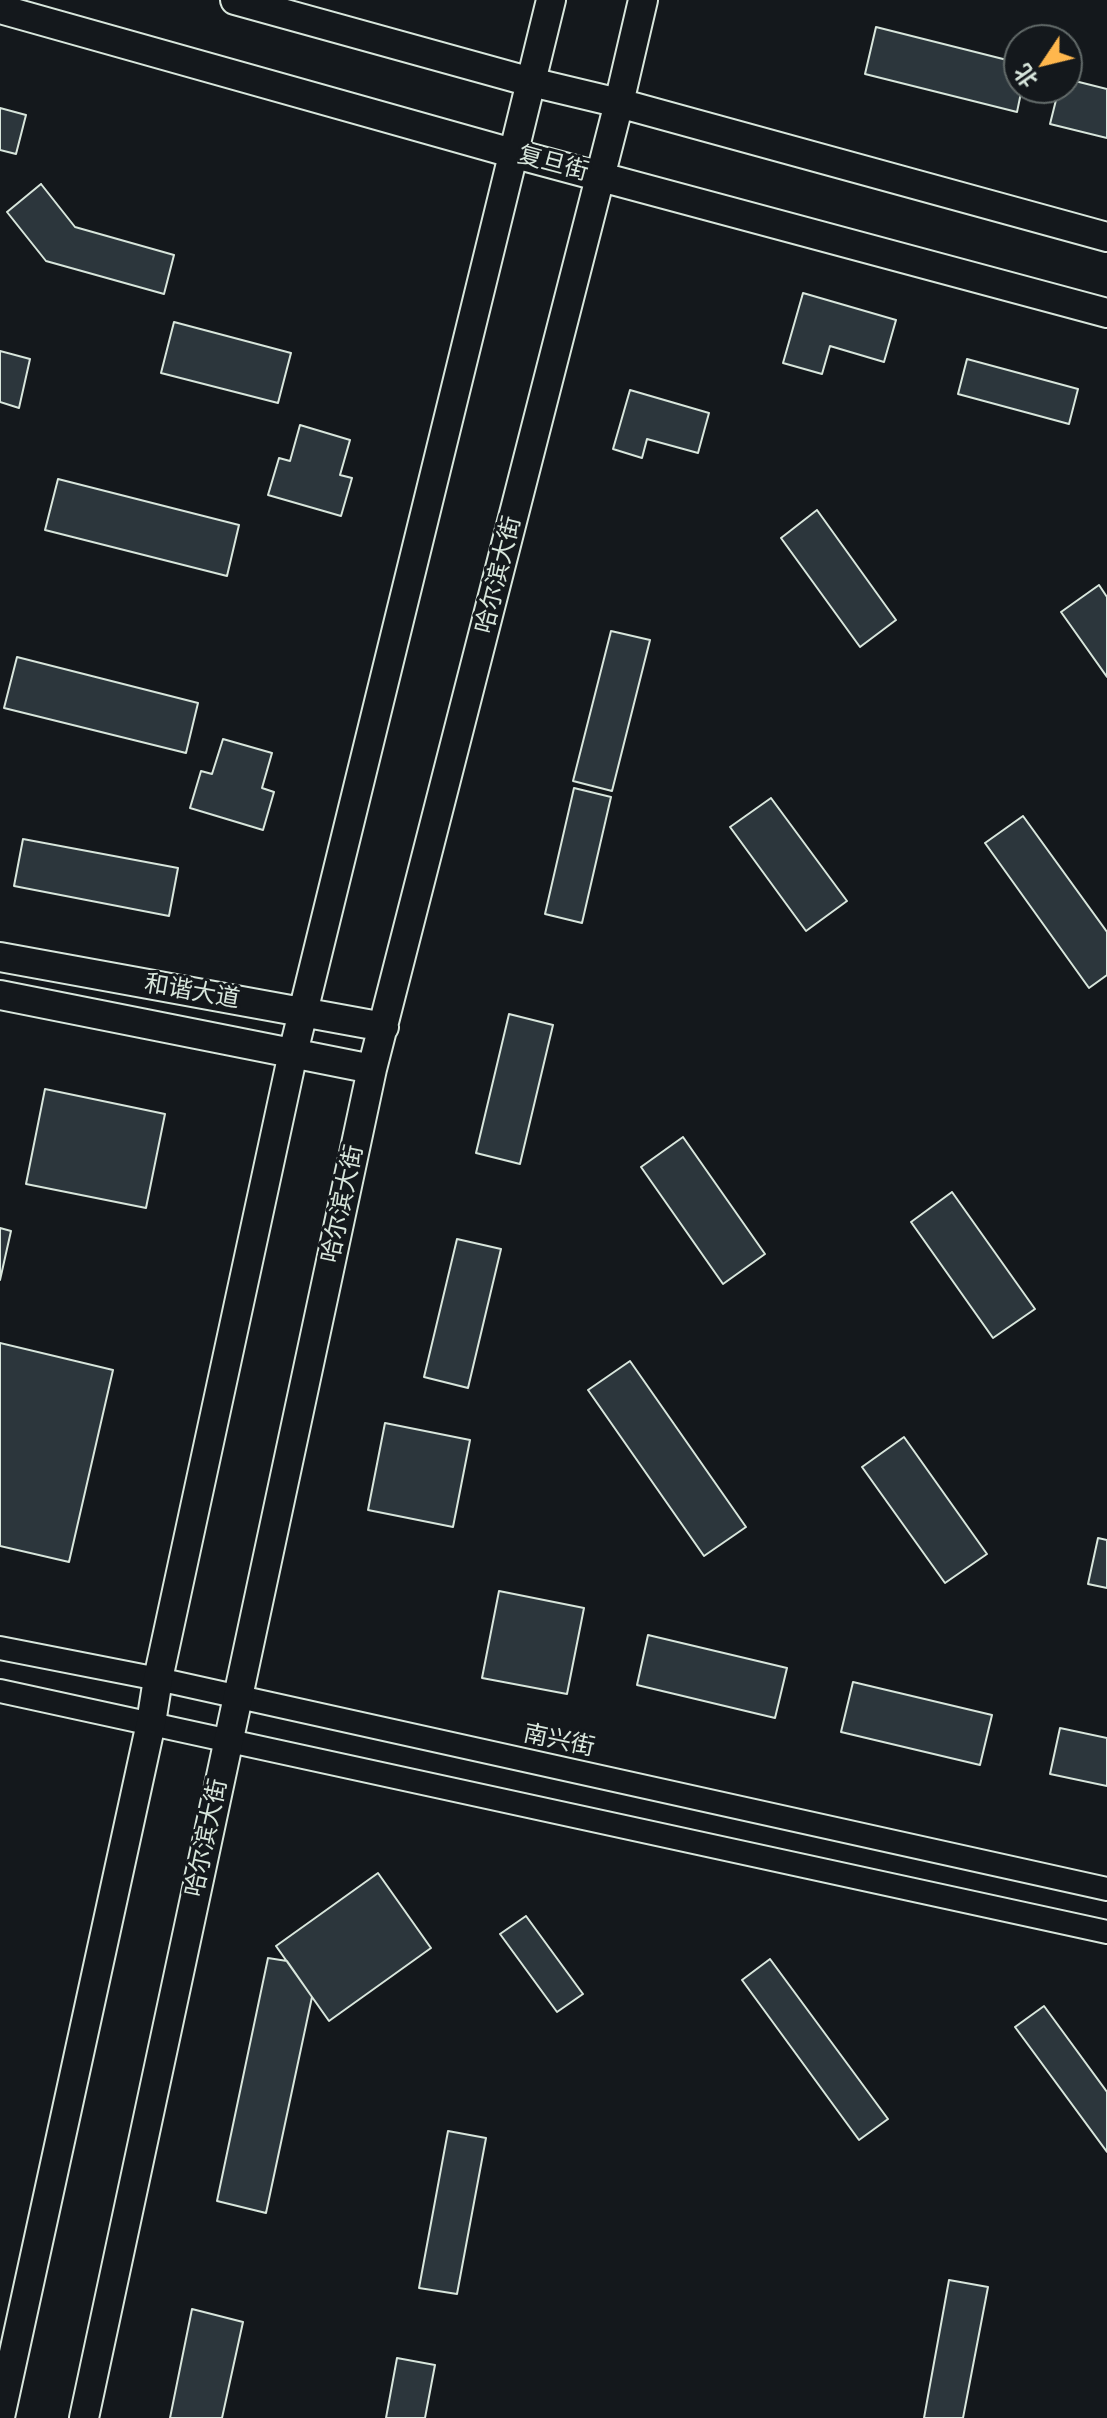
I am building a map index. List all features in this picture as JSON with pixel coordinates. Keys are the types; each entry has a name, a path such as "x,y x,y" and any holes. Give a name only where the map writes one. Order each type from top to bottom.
{"main road":[{"path":"235,0 1107,237"},
{"path":"0,2417 293,1053 551,0"},
{"name":"哈尔滨大街","path":"84,2418 372,1069 643,0"},
{"name":"复旦街","path":"0,9 512,153 1107,313"},
{"name":"和谐大道","path":"0,957 384,1027"},
{"name":"和谐大道","path":"0,995 372,1069"}],"street":[{"name":"南兴街","path":"0,1648 158,1679 1107,1889"},
{"path":"0,1691 1107,1932"}],"building":[{"path":"876,27 1003,59 1003,104 1019,104 1017,112 865,74"},
{"path":"1083,83 1107,89 1107,138 1050,124 1055,104 1083,104"},
{"path":"0,108 26,115 16,154 0,150"},
{"path":"41,184 75,227 174,255 164,294 46,261 7,212"},
{"path":"803,293 896,320 884,362 830,346 822,374 783,363"},
{"path":"174,322 291,353 278,403 161,373"},
{"path":"0,351 30,359 19,408 0,402"},
{"path":"967,359 1078,389 1069,424 958,394"},
{"path":"630,390 709,413 698,453 647,439 642,458 613,449"},
{"path":"300,425 350,440 340,475 352,478 341,516 268,495 279,458 290,461"},
{"path":"58,479 239,525 227,576 45,530"},
{"path":"817,510 896,620 860,647 781,538"},
{"path":"1099,585 1107,597 1107,677 1061,612"},
{"path":"611,631 650,640 612,791 573,781"},
{"path":"17,657 198,703 186,753 4,708"},
{"path":"223,739 272,753 262,788 274,792 263,830 190,808 201,771 212,774"},
{"path":"574,788 611,797 582,923 545,914"},
{"path":"771,798 847,901 806,931 730,827"},
{"path":"1023,816 1107,932 1107,975 1089,988 985,843"},
{"path":"23,839 178,868 169,916 14,886"},
{"path":"509,1014 553,1025 520,1164 476,1153"},
{"path":"45,1089 165,1114 146,1208 26,1184"},
{"path":"683,1137 765,1254 723,1284 641,1167"},
{"path":"952,1192 1035,1309 993,1338 911,1222"},
{"path":"0,1228 11,1231 0,1280"},
{"path":"457,1239 501,1249 468,1388 424,1377"},
{"path":"0,1343 113,1370 69,1562 0,1546"},
{"path":"630,1361 746,1527 704,1556 588,1390"},
{"path":"385,1423 470,1440 453,1527 368,1510"},
{"path":"904,1437 987,1554 945,1583 862,1467"},
{"path":"1098,1538 1107,1540 1107,1588 1088,1584"},
{"path":"499,1591 584,1608 567,1694 482,1678"},
{"path":"648,1635 787,1668 775,1718 637,1685"},
{"path":"853,1682 992,1715 980,1765 841,1732"},
{"path":"1060,1728 1107,1738 1107,1786 1050,1774"},
{"path":"378,1873 431,1948 329,2021 276,1946"},
{"path":"526,1916 583,1994 557,2012 500,1934"},
{"path":"268,1958 287,1961 312,1997 266,2213 217,2201"},
{"path":"770,1959 888,2119 859,2140 742,1980"},
{"path":"1044,2006 1107,2092 1107,2152 1015,2027"},
{"path":"448,2131 486,2138 457,2294 419,2288"},
{"path":"949,2280 988,2287 963,2418 924,2418"},
{"path":"192,2309 243,2322 222,2418 170,2418"},
{"path":"397,2358 435,2365 425,2418 386,2418"}]}
